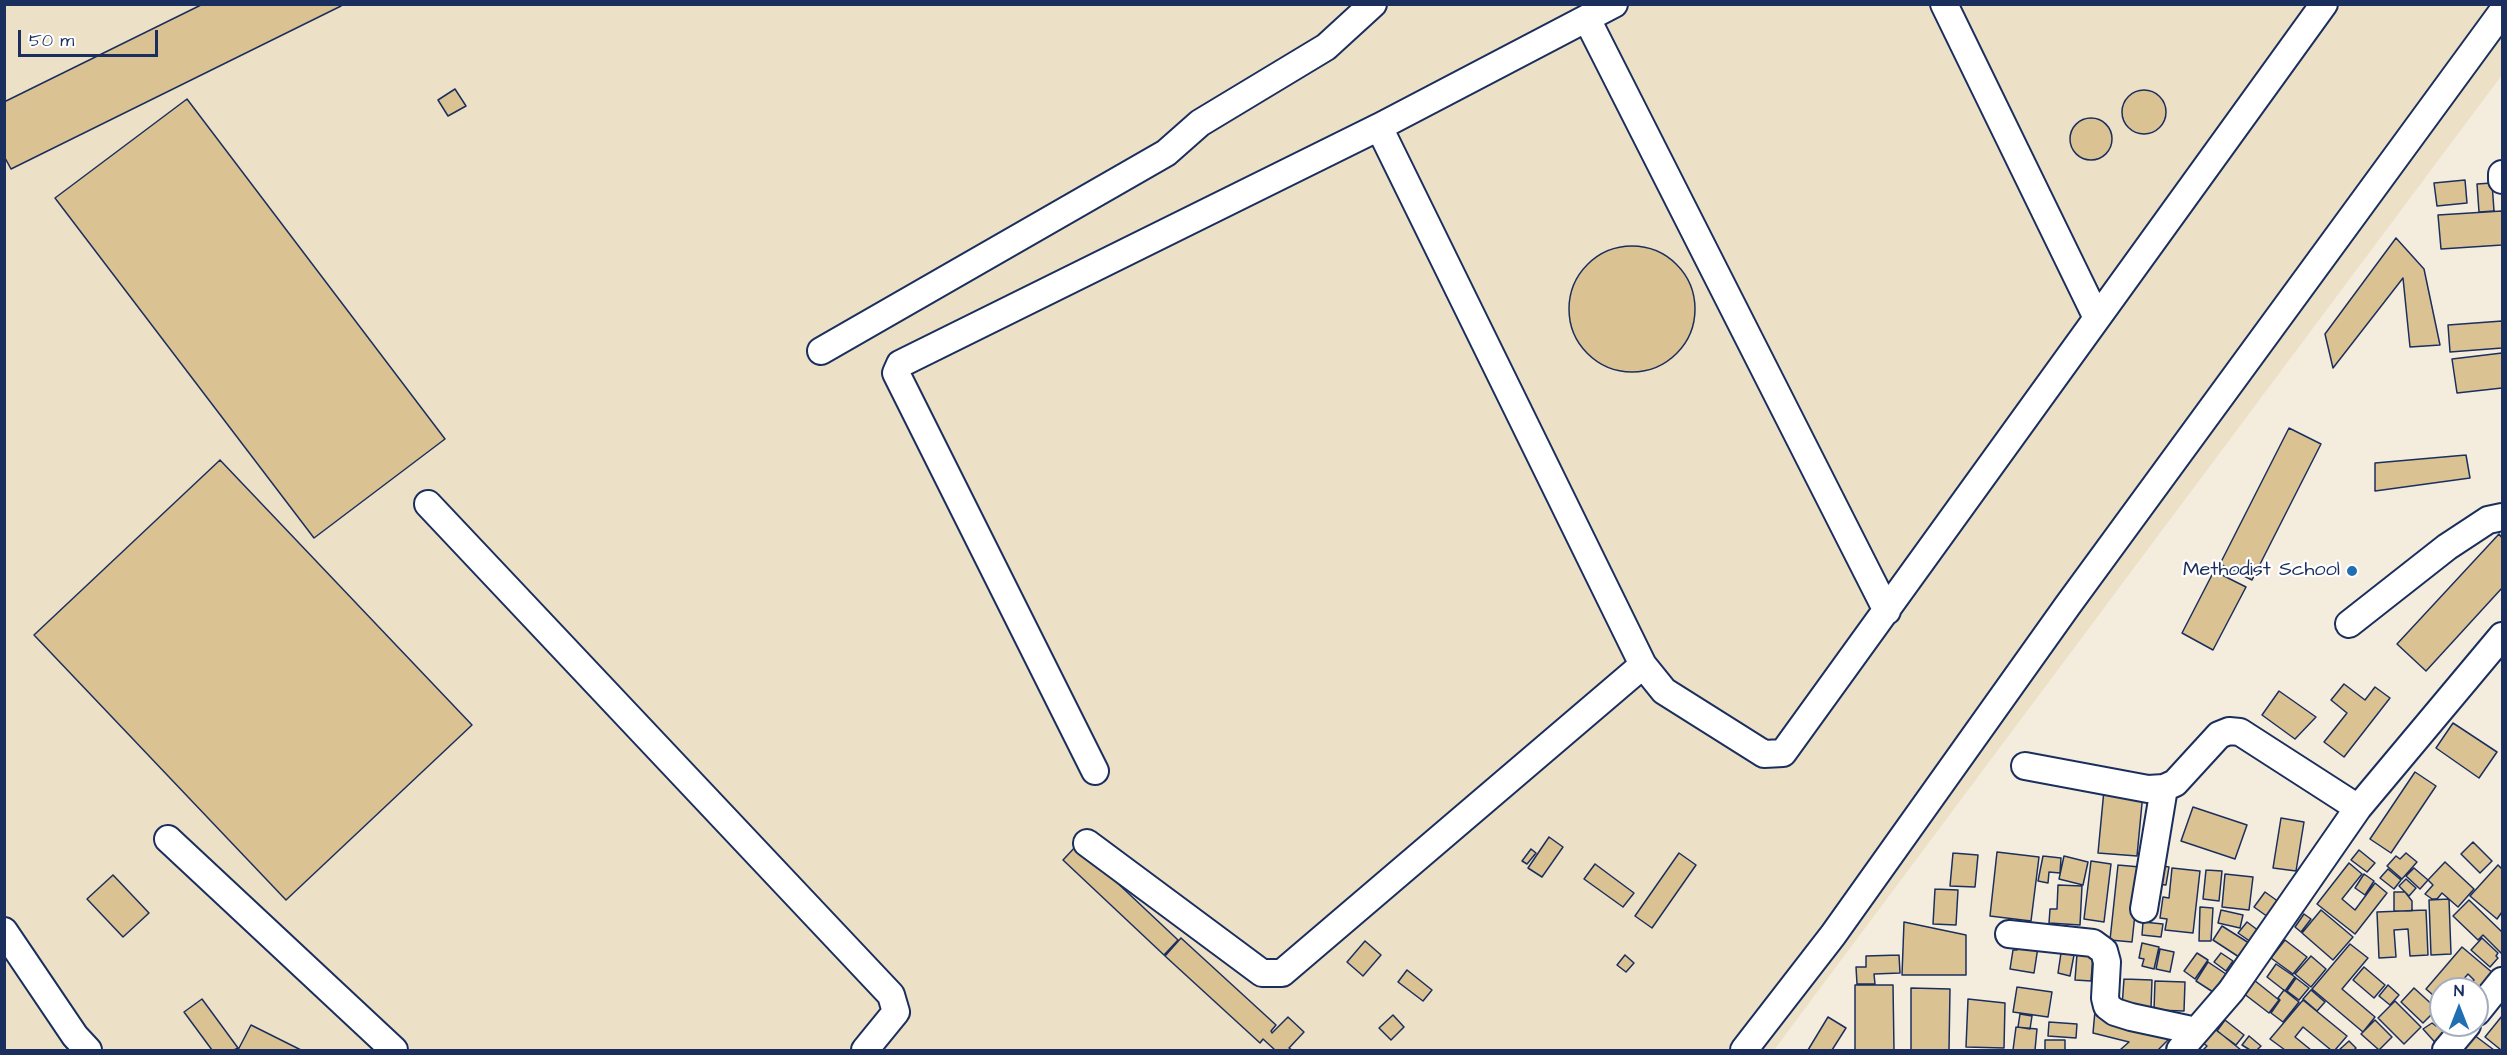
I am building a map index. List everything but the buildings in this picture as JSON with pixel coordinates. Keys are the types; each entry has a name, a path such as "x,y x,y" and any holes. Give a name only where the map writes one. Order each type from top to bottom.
{"street":[{"path":"820,351 1166,153 1200,123 1326,46 1373,4"},
{"path":"1095,771 896,373 900,364 1379,127 1614,4"},
{"path":"1944,4 2097,318"},
{"path":"1379,127 1643,665 1664,691 1764,754 1784,753 2324,4"},
{"path":"1744,1050 1833,935 2068,605 2502,12"},
{"path":"1587,19 1887,611"},
{"path":"2502,174 2502,180"},
{"path":"428,504 891,995 896,1012 865,1050"},
{"path":"2349,624 2447,547 2488,520 2502,518"},
{"path":"2180,1050 2231,991 2358,808 2502,636"},
{"path":"1087,843 1262,973 1282,973 1643,665"},
{"path":"2025,766 2148,789 2164,788 2175,783 2219,735 2229,731 2240,732 2358,808"},
{"path":"2144,909 2164,788"},
{"path":"168,839 394,1050"},
{"path":"4,931 75,1036 88,1050"},
{"path":"2010,934 2093,943 2104,951 2107,962 2105,998 2107,1006 2115,1012 2131,1017 2196,1031"},
{"path":"2489,997 2502,981"},
{"path":"2446,1050 2457,1037"}],"shaded area":[{"path":"5,5 2502,5 2502,75 1774,1050 5,1050"}],"place":[{"name":"Methodist School","path":"2352,571"}]}
